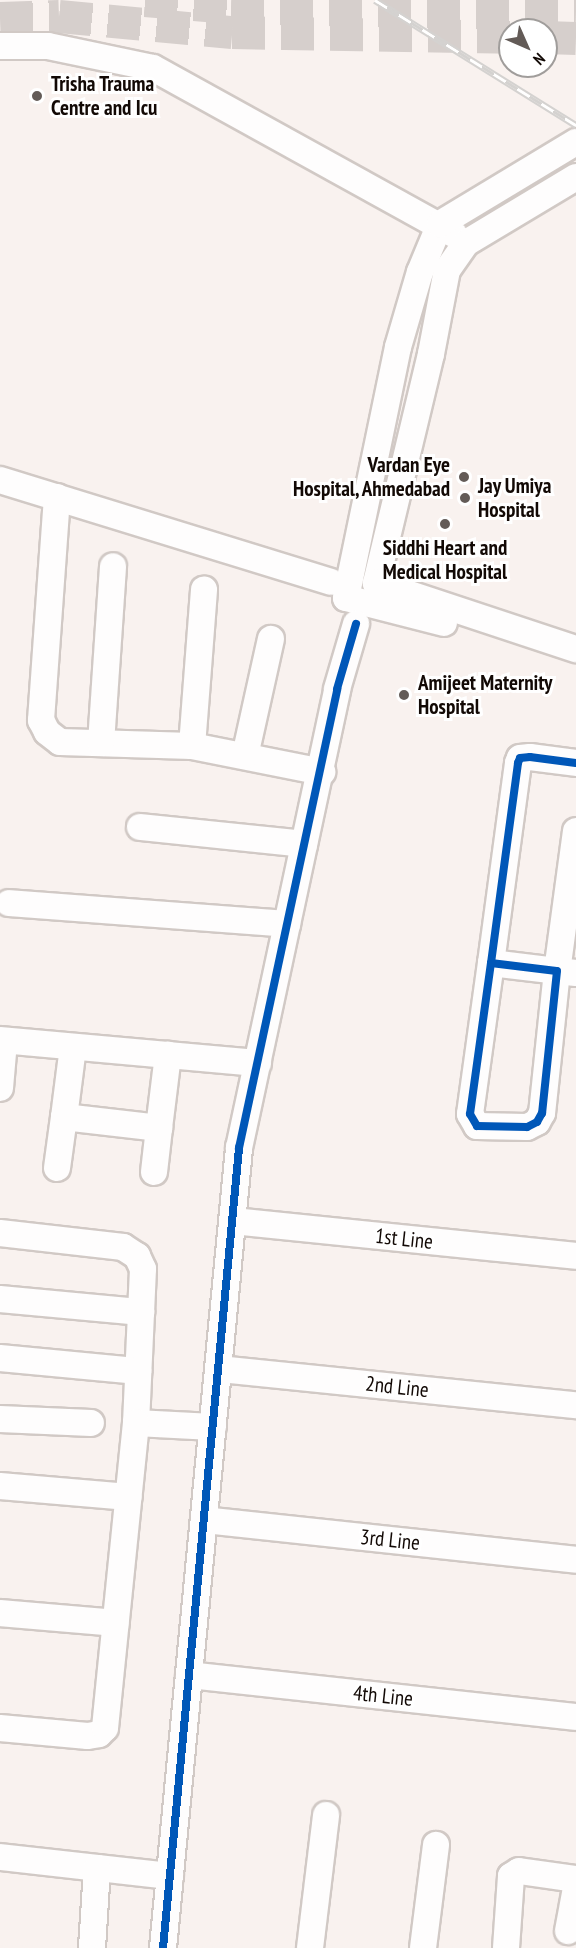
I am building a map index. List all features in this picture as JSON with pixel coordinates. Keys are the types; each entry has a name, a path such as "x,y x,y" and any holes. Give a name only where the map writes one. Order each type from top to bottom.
{"street":[{"path":"0,46 48,46 153,68 441,224 466,243"},
{"path":"342,585 398,347 420,272 441,224 576,142"},
{"path":"163,1948 239,1148 304,844 322,772 337,689 368,604 447,270 466,243 576,177"},
{"path":"0,480 342,585 368,604 576,649"},
{"path":"57,497 41,720 47,732 60,742 192,746 322,772"},
{"path":"101,743 113,566"},
{"path":"342,585 368,604 411,613 576,664"},
{"path":"192,746 204,589"},
{"path":"245,756 271,639"},
{"path":"576,763 530,757 520,758 518,763 470,1114 477,1126 527,1127 537,1122 542,1113 566,972 576,831"},
{"path":"140,827 304,844"},
{"path":"9,903 287,924"},
{"path":"491,963 566,972"},
{"path":"0,1088 2,1041 258,1063"},
{"path":"57,1168 73,1047"},
{"path":"154,1172 168,1055"},
{"path":"64,1117 159,1128"},
{"name":"1st Line","path":"233,1221 576,1256"},
{"path":"0,1233 123,1247 138,1256 143,1269 136,1423 105,1728 99,1734 0,1728"},
{"path":"0,1299 141,1312"},
{"path":"0,1358 138,1371"},
{"name":"2nd Line","path":"219,1369 576,1405"},
{"path":"0,1419 91,1423"},
{"path":"136,1423 213,1427"},
{"path":"0,1486 129,1497"},
{"name":"3rd Line","path":"204,1520 576,1560"},
{"path":"0,1613 116,1623"},
{"name":"4th Line","path":"189,1675 576,1717"},
{"path":"310,1948 326,1815"},
{"path":"423,1948 436,1845"},
{"path":"0,1857 170,1876"},
{"path":"92,1948 98,1868"},
{"path":"506,1948 511,1876 519,1871 576,1879"},
{"path":"568,1931 576,1888"}],"tunnel":[{"path":"145,0 231,7 576,14"},
{"path":"0,18 59,16 232,32 498,37"},
{"path":"558,37 576,38"}],"railway":[{"path":"375,0 576,125"}],"cycle path":[{"path":"163,1948 239,1148 337,689 356,624"},
{"path":"491,963 557,971 542,1113 537,1122 527,1127 477,1126 470,1114 518,763 520,758 530,757 576,763"}],"place":[{"name":"Trisha Trauma Centre and Icu","path":"37,96"},
{"name":"Vardan Eye Hospital, Ahmedabad","path":"464,477"},
{"name":"Jay Umiya Hospital","path":"465,498"},
{"name":"Siddhi Heart and Medical Hospital","path":"445,524"},
{"name":"Amijeet Maternity Hospital","path":"404,695"}]}
